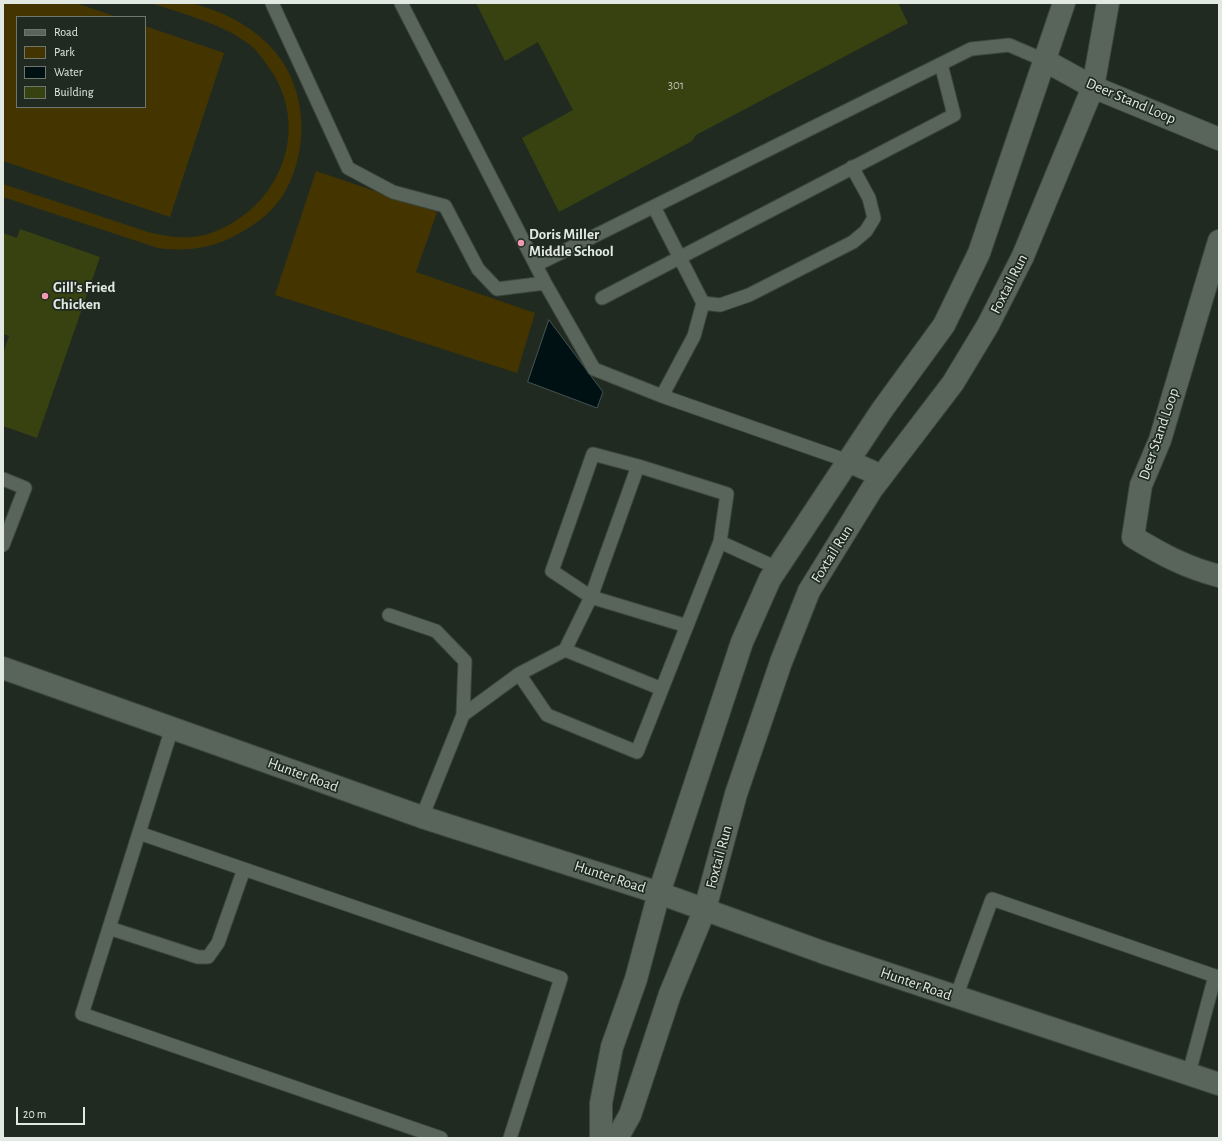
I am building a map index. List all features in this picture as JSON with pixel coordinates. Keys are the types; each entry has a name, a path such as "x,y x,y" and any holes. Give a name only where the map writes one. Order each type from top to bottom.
{"street":[{"path":"602,1138 601,1103 612,1046 636,979 659,893 742,642 770,579 777,568 882,410 944,325 979,253 1064,3"},
{"name":"Foxtail Run","path":"617,1138 630,1115 670,994 705,909 736,794 781,662 809,590 882,476 953,382 988,326 1023,256 1092,87 1108,3"},
{"name":"Deer Stand Loop","path":"1044,60 1092,87 1219,139"},
{"name":"Deer Stand Loop","path":"1219,241 1160,440 1141,485 1133,537 1167,558 1192,569 1219,576"},
{"path":"848,461 882,476"},
{"name":"Hunter Road","path":"3,668 422,817 659,893 822,952 956,998 1190,1073 1219,1084"}],"lane":[{"path":"272,3 348,168 393,192 446,206 478,269 497,288 545,283"},
{"path":"401,3 545,283 594,369 662,396 848,461"},
{"path":"536,265 971,49 1009,45 1044,60"},
{"path":"602,298 680,256 954,115 941,64"},
{"path":"703,303 720,306 749,295 853,242 866,231 874,218 869,198 852,167"},
{"path":"654,206 703,303 694,336 662,396"},
{"path":"519,674 547,715 637,752 662,690 720,542 727,494 638,466 593,454 552,571 591,597 687,626"},
{"path":"463,715 519,674 565,650 591,597 638,466"},
{"path":"3,480 25,488 3,545"},
{"path":"720,542 777,568"},
{"path":"388,615 436,631 465,661 463,715 422,817"},
{"path":"565,650 662,690"},
{"path":"172,728 82,1014 441,1138"},
{"path":"139,833 561,978 510,1138"},
{"path":"109,928 198,957 208,957 218,943 244,869"},
{"path":"956,998 992,899 1215,976 1190,1073"}],"green space":[{"path":"3,3 76,3 114,16 16,16 16,108 146,108 146,26 224,53 170,217 3,161"},
{"path":"151,3 191,3 212,9 232,18 260,36 281,59 290,76 297,94 301,114 299,153 294,172 282,197 260,220 247,229 230,238 200,248 158,248 3,197 3,184 148,232 170,236 193,237 208,234 232,223 252,208 269,189 280,168 287,145 288,120 284,96 272,72 249,44 226,30 202,20"},
{"path":"316,171 437,212 416,272 535,313 517,373 275,295"}],"water":[{"path":"549,320 603,392 597,408 528,382"}],"building":[{"path":"476,3 898,3 908,23 696,135 692,141 559,212 522,138 573,110 538,42 505,61"},
{"name":"Gill's Fried Chicken","path":"20,229 100,257 37,438 3,426 3,353 9,336 3,334 3,233 17,238"}],"place":[{"name":"Doris Miller Middle School","path":"521,243"},
{"name":"Gill's Fried Chicken","path":"45,296"}]}
